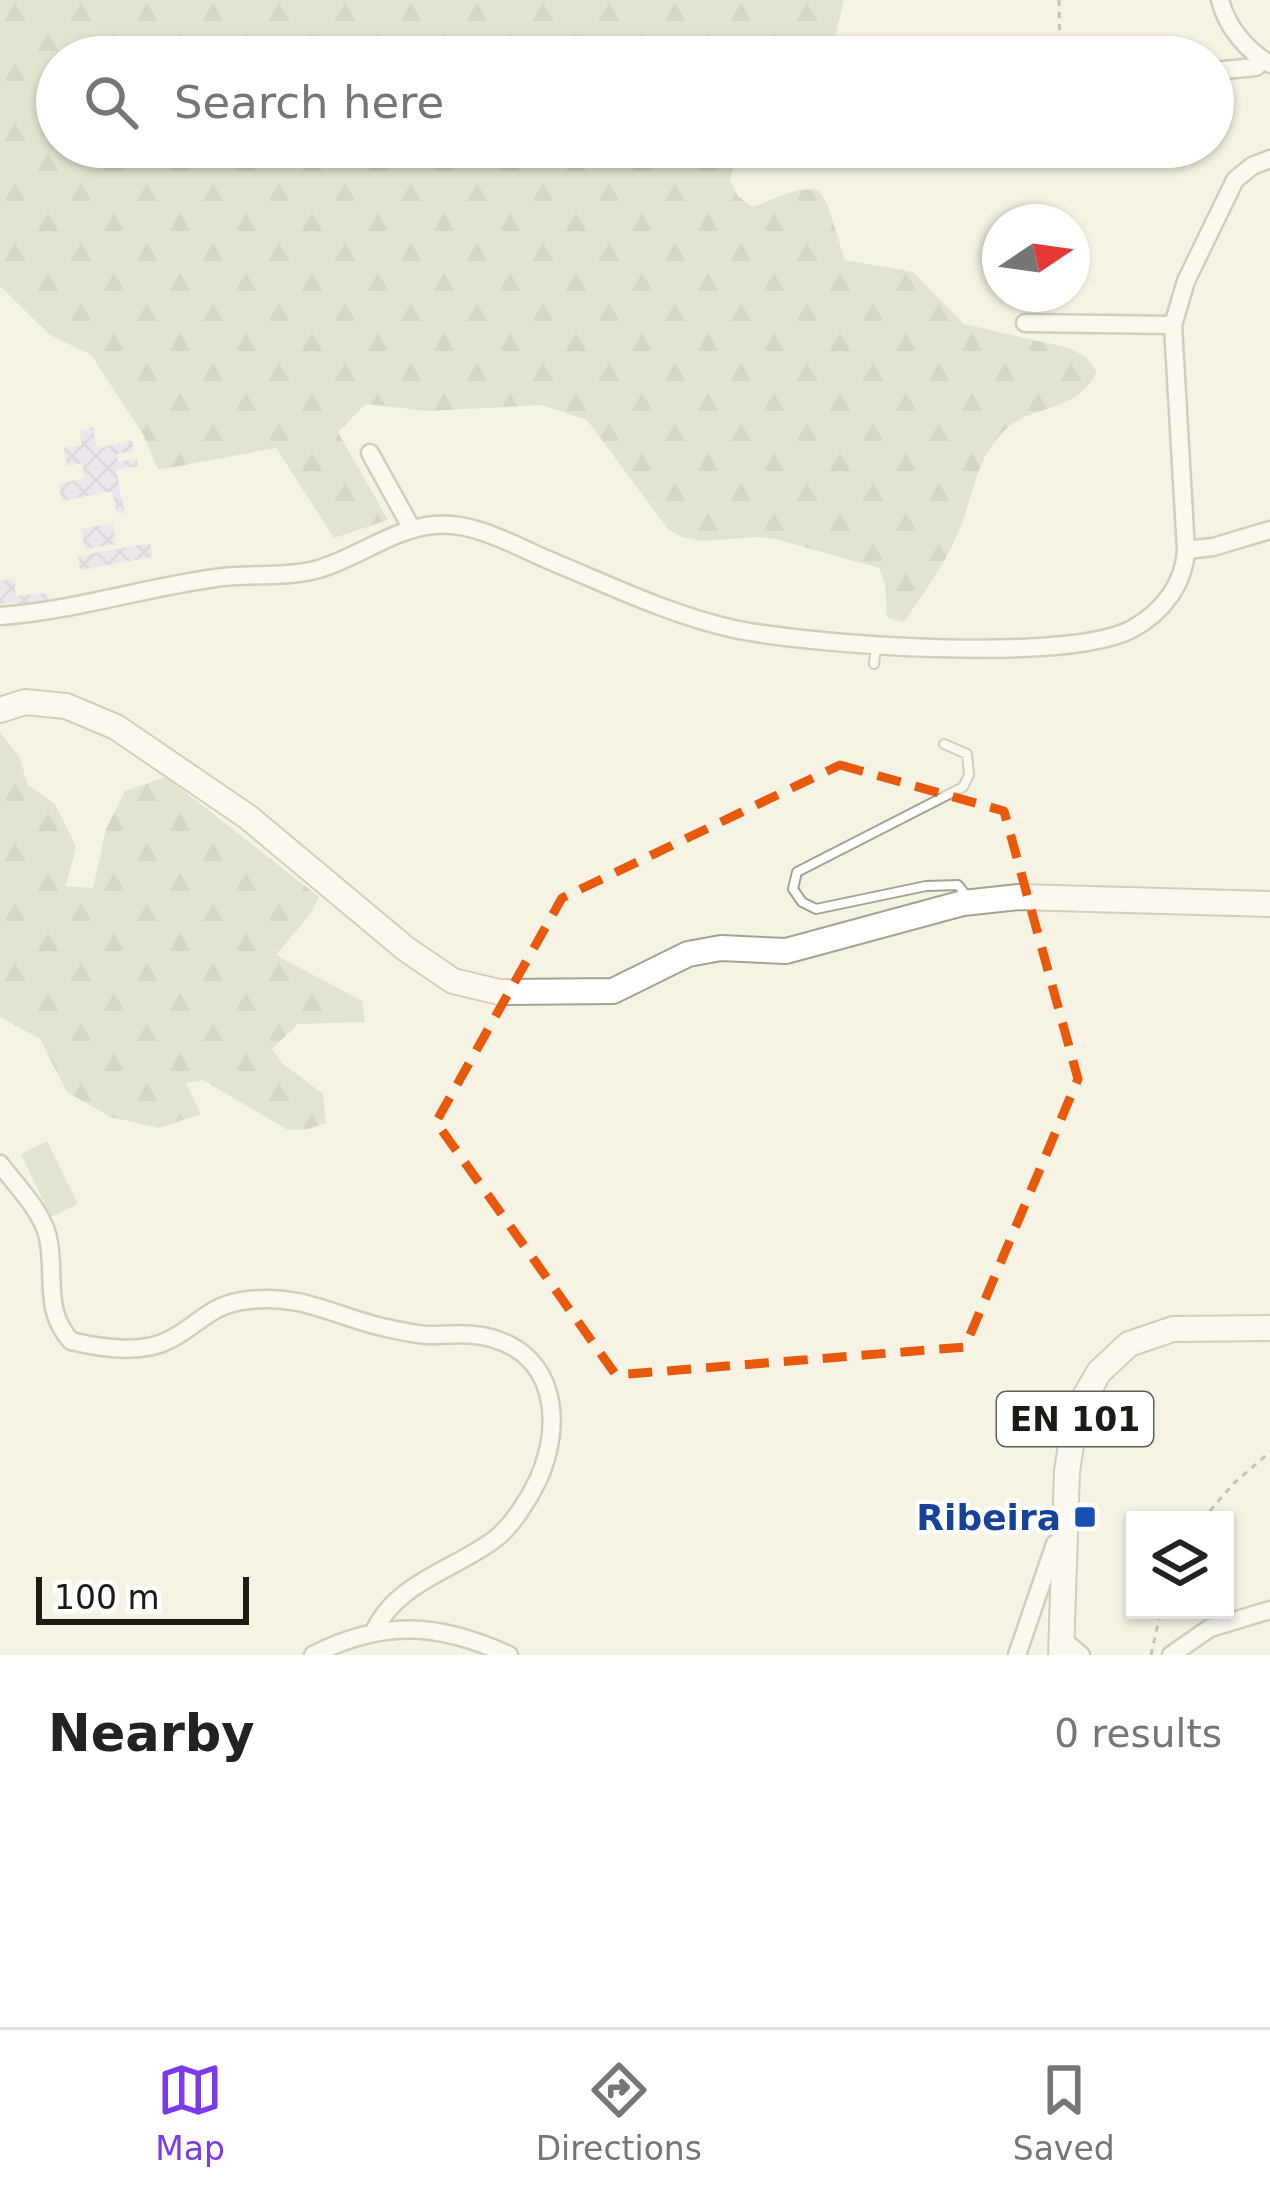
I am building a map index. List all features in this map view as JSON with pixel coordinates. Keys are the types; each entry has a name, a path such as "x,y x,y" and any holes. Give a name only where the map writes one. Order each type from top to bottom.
{"street":[{"path":"1220,0 1228,23 1266,62 1234,70"},
{"path":"0,616 50,614 141,590 219,577 318,569 412,529 437,524 467,528 631,594 735,629 936,648 1101,640 1133,628 1180,583 1186,550 1172,326 1186,281 1235,180 1270,159"},
{"path":"1025,323 1172,326"},
{"path":"370,453 412,529"},
{"path":"1186,550 1270,530"},
{"path":"0,710 25,702 66,706 116,727 248,817 406,950 453,981 499,992 614,991 688,954 721,948 786,951 971,902 1019,896 1270,904"},
{"path":"0,1164 36,1211 50,1240 52,1306 56,1325 70,1341 144,1349 169,1341 219,1304 299,1299 375,1325 421,1334 490,1337 537,1364 548,1389 552,1424 538,1480 521,1509 498,1537 419,1584 381,1616 374,1632"},
{"name":"EN 101","path":"1068,1650 1066,1471 1076,1412 1099,1372 1129,1344 1173,1329 1270,1328"},
{"path":"1017,1655 1055,1544 1066,1537"},
{"path":"1171,1655 1210,1628 1270,1610"},
{"path":"313,1655 393,1628 437,1629 509,1655"}],"lane":[{"path":"874,664 876,645"},
{"path":"944,744 967,754 969,776 963,787 796,872 793,889 802,902 816,909 926,886 958,885 971,902"}],"path":[{"path":"1059,0 1060,36"},
{"path":"1210,1511 1270,1452"},
{"path":"1151,1655 1159,1619"}],"highlighted area":[{"path":"840,765 1004,811 1078,1079 965,1347 616,1375 436,1122 562,898"}],"green space":[{"path":"0,0 844,0 834,36 36,36 36,168 733,168 730,180 738,196 752,207 792,192 819,190 845,260 913,272 964,324 1069,348 1086,357 1097,372 1077,395 1015,422 994,443 980,467 953,544 904,622 887,618 879,568 775,539 701,541 668,529 587,420 541,405 427,411 366,404 338,432 388,520 334,538 276,448 158,470 144,436 91,355 50,335 0,286"},
{"path":"0,733 19,756 28,785 55,804 76,846 66,886 93,888 106,829 125,791 166,777 319,897 276,955 362,1001 365,1022 298,1024 272,1049 282,1063 323,1094 326,1123 288,1130 203,1080 186,1083 201,1114 159,1128 110,1117 67,1092 40,1039 0,1017"},
{"path":"47,1141 78,1204 51,1217 21,1154"}],"building":[{"path":"93,427 97,448 132,441 134,451 117,454 118,462 137,458 138,466 116,470 125,513 117,514 112,491 62,501 59,484 85,478 82,463 67,466 63,448 82,445 79,430"},
{"path":"113,523 116,544 85,549 81,529"},
{"path":"150,543 153,557 80,570 78,556"},
{"path":"14,579 16,596 47,593 48,605 16,608 15,602 0,604 0,581"}],"place":[{"name":"Ribeira","path":"1085,1517"}]}
